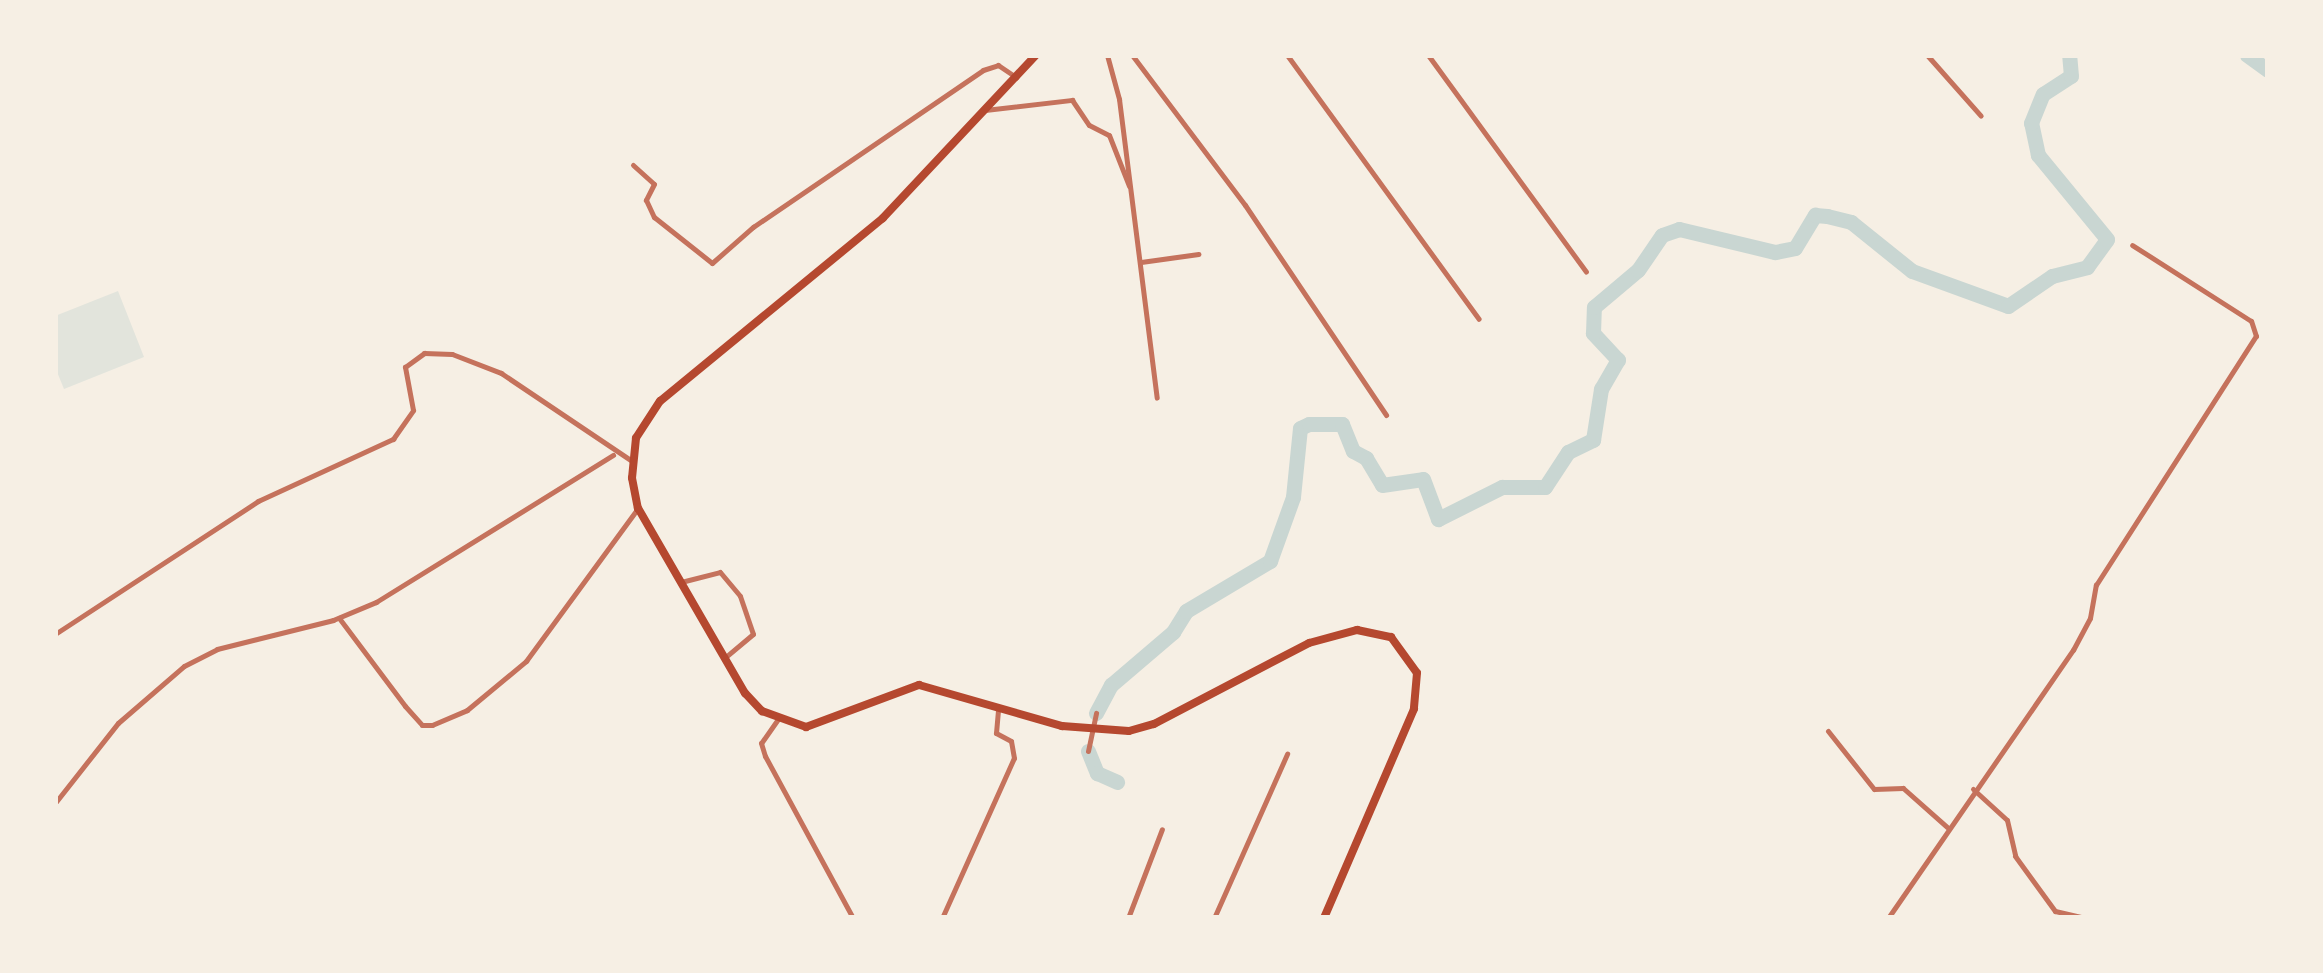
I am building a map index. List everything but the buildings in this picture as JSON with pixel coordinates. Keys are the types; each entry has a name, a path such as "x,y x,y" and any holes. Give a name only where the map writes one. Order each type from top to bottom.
{"highway":[{"path":"1036,55 883,218 749,330 680,378 643,423 632,461 638,508 745,693 778,718 824,724 919,684 1088,731 1129,731 1154,724 1309,642 1356,630 1391,637 1417,673 1414,709 1324,918"}],"street":[{"path":"1107,55 1132,196 1158,398"},
{"path":"1132,55 1246,205 1386,415"},
{"path":"1287,55 1479,319"},
{"path":"1428,55 1458,87 1468,113 1586,272"},
{"path":"1927,55 1981,116"},
{"path":"634,165 654,184 646,200 654,217 712,264 753,226 983,70 998,64 1016,77"},
{"path":"985,110 1072,100 1088,125 1108,135 1132,196"},
{"path":"1888,918 1973,789 2073,650 2090,618 2096,585 2256,336 2251,322 2132,244"},
{"path":"1141,262 1198,254"},
{"path":"55,634 258,501 392,439 413,410 405,367 424,353 452,354 501,373 588,429 614,454 632,461"},
{"path":"55,803 127,713 184,666 217,650 338,618 447,562 614,454"},
{"path":"338,618 405,706 422,725 432,724 467,710 526,661 638,508"},
{"path":"678,583 720,572 734,586 753,634 724,658"},
{"path":"942,918 1014,758 1012,741 994,726 999,706"},
{"path":"1088,751 1096,714"},
{"path":"778,718 761,743 765,756 853,918"},
{"path":"1828,731 1874,789 1903,788 1947,827"},
{"path":"1214,918 1288,754"},
{"path":"1973,789 2007,820 2014,856 2051,907 2086,918"},
{"path":"1128,918 1162,829"}],"shaded area":[{"path":"118,291 144,357 64,389 55,367 55,316"}],"waterway":[{"path":"1096,713 1111,685 1173,632 1186,611 1270,561 1293,497 1300,428 1309,424 1342,424 1353,451 1366,458 1382,485 1423,479 1438,519 1502,487 1545,487 1568,452 1593,440 1601,389 1618,360 1593,333 1594,307 1638,270 1662,235 1679,229 1775,252 1795,248 1815,215 1827,216 1851,222 1912,271 2008,306 2052,276 2087,267 2107,239 2038,155 2031,123 2043,94 2071,76 2069,55"},
{"path":"2247,55 2268,70"},
{"path":"1088,751 1097,773 1117,782"}]}
